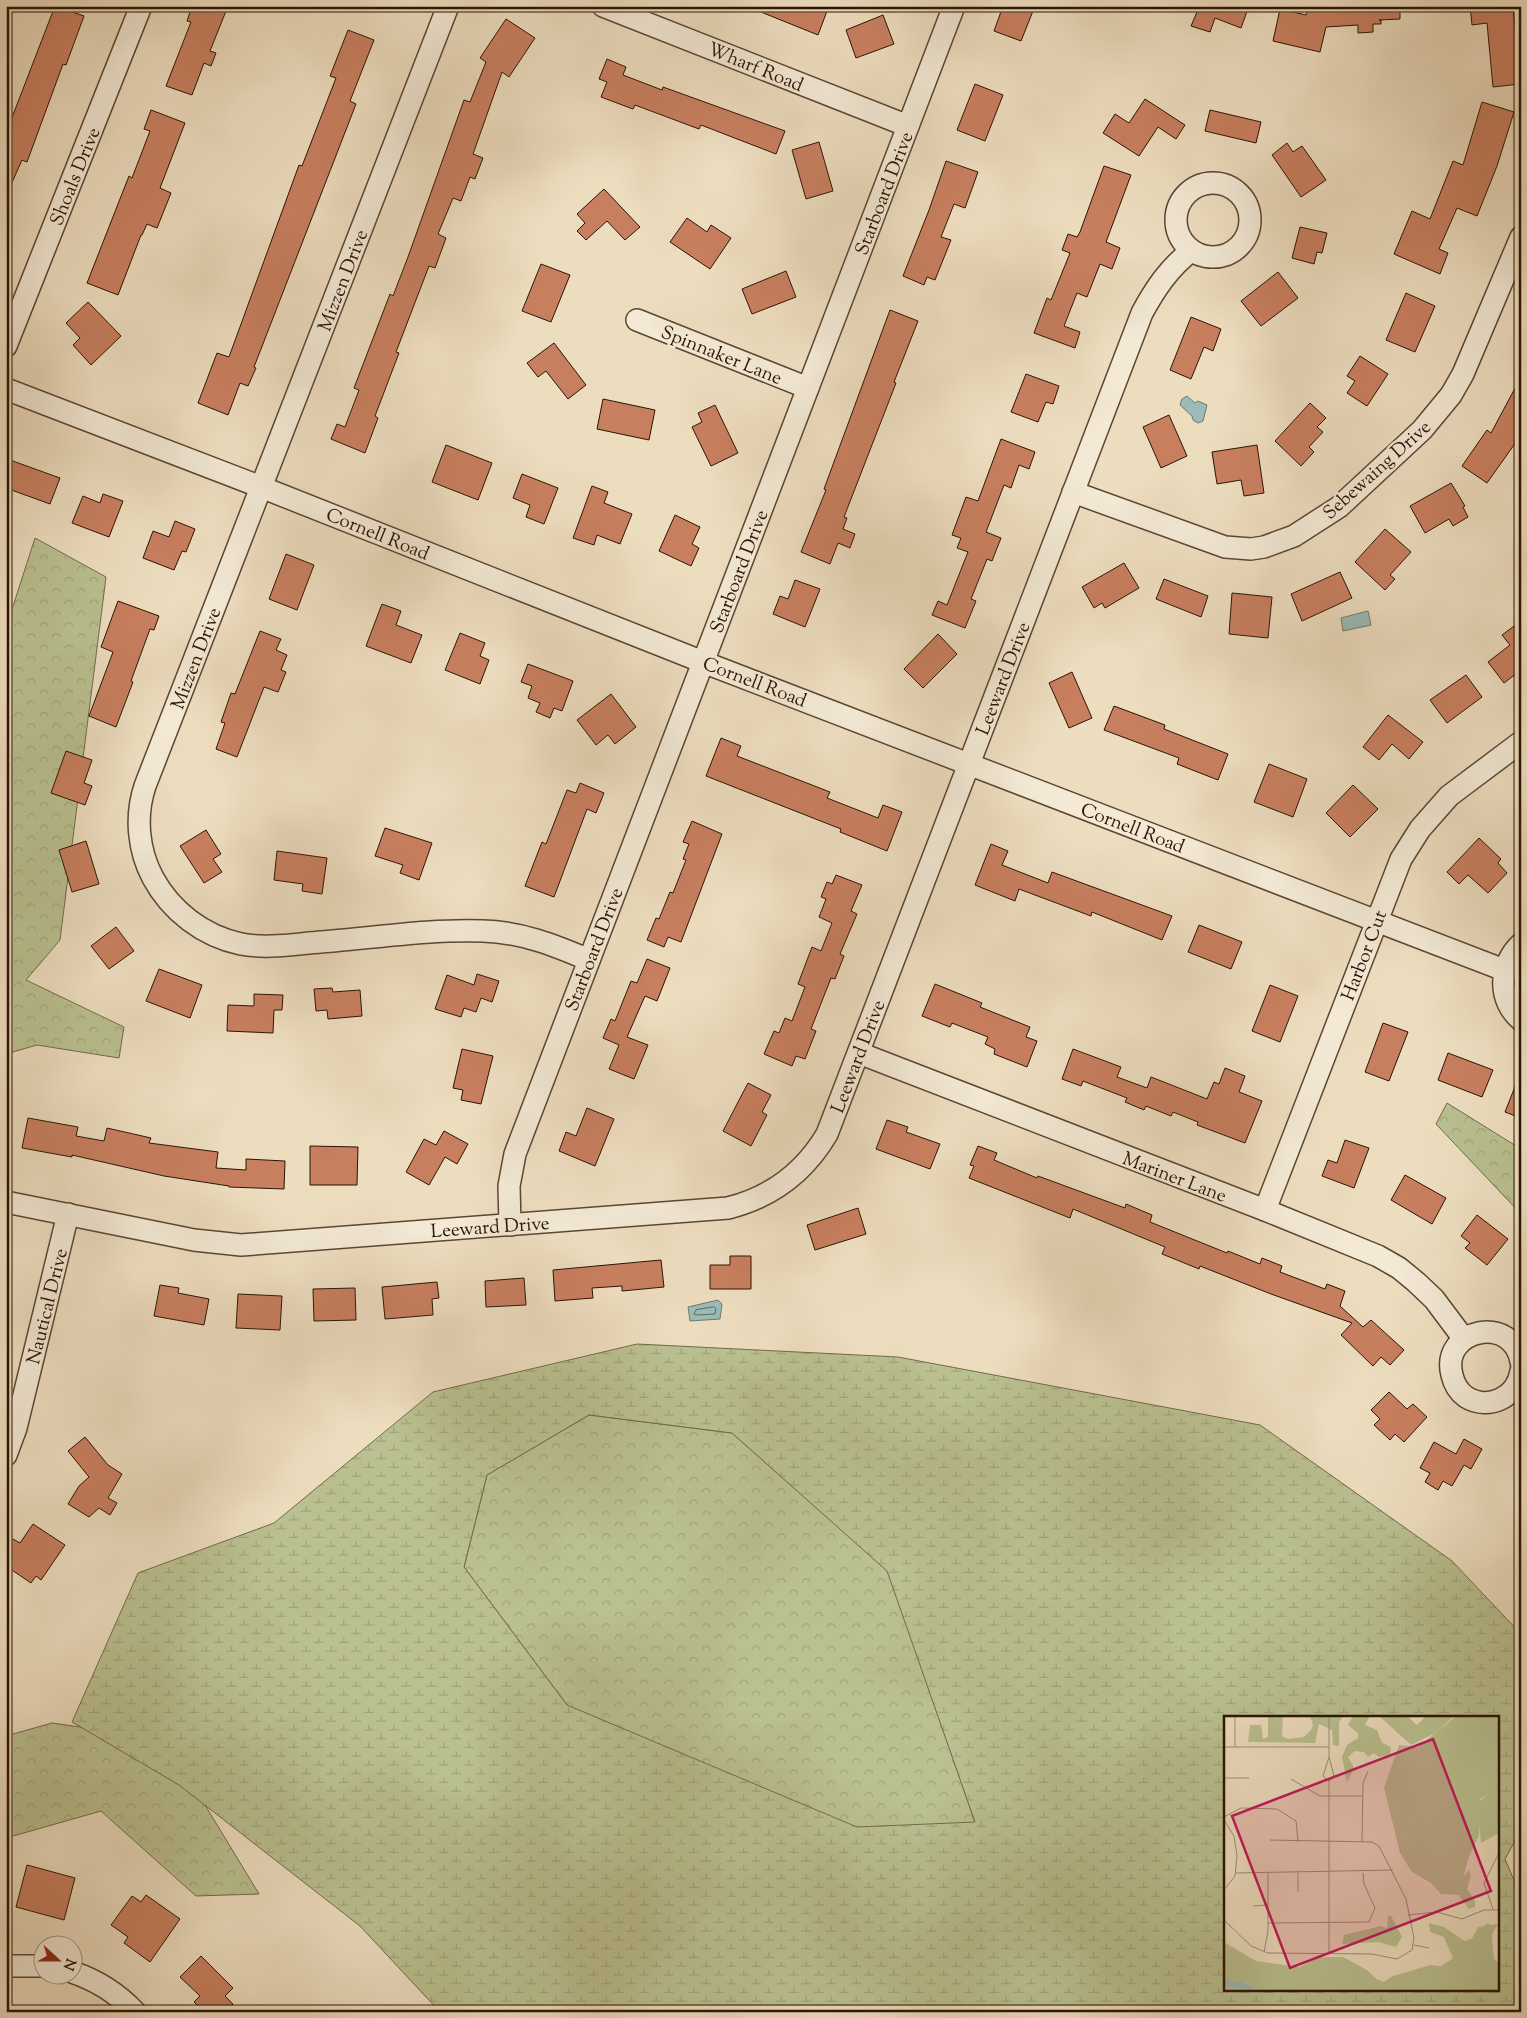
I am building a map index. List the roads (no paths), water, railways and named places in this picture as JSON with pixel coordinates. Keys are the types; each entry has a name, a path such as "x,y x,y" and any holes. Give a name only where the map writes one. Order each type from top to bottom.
{"street":[{"name":"Shoals Drive","path":"6,346 141,6"},
{"name":"Mizzen Drive","path":"448,6 141,798 139,824 148,869 166,897 186,919 216,936 241,944 280,945 455,931 486,931 517,934 589,960"},
{"name":"Wharf Road","path":"603,6 625,10 908,126"},
{"name":"Starboard Drive","path":"510,1225 510,1186 514,1154 954,6"},
{"name":"Sebewaing Drive","path":"1073,492 1225,547 1250,549 1264,547 1294,536 1339,507 1422,430 1446,401 1463,374 1521,236"},
{"name":"Leeward Drive","path":"68,1214 194,1240 241,1245 728,1208 760,1198 788,1181 810,1160 827,1134 1142,314 1158,285 1176,264 1191,251"},
{"name":"Spinnaker Lane","path":"637,320 808,388"},
{"name":"Cornell Road","path":"6,389 261,487 703,662 1504,970"},
{"name":"Harbor Cut","path":"1265,1210 1401,859 1430,817 1449,796 1521,742"},
{"path":"1521,944 1511,956 1504,970 1503,984 1508,1004 1521,1020"},
{"name":"Mariner Lane","path":"859,1053 1265,1210 1378,1256 1399,1268 1434,1300 1464,1339"},
{"path":"6,1202 68,1214"},
{"name":"Nautical Drive","path":"6,1455 16,1428 68,1214"},
{"path":"1521,1362 1512,1343 1498,1334 1480,1332 1464,1339 1453,1353 1450,1370 1457,1387 1470,1399 1487,1403 1504,1398 1516,1385 1521,1371"},
{"path":"6,1966 32,1966"},
{"path":"82,1976 114,1992 135,2012"}],"water":[{"path":"1187,396 1195,403 1198,401 1207,405 1203,421 1198,423 1193,420 1192,416 1180,405 1182,399"},
{"path":"1368,611 1371,625 1343,631 1341,618"},
{"path":"718,1300 722,1304 720,1319 690,1321 688,1307"}]}
